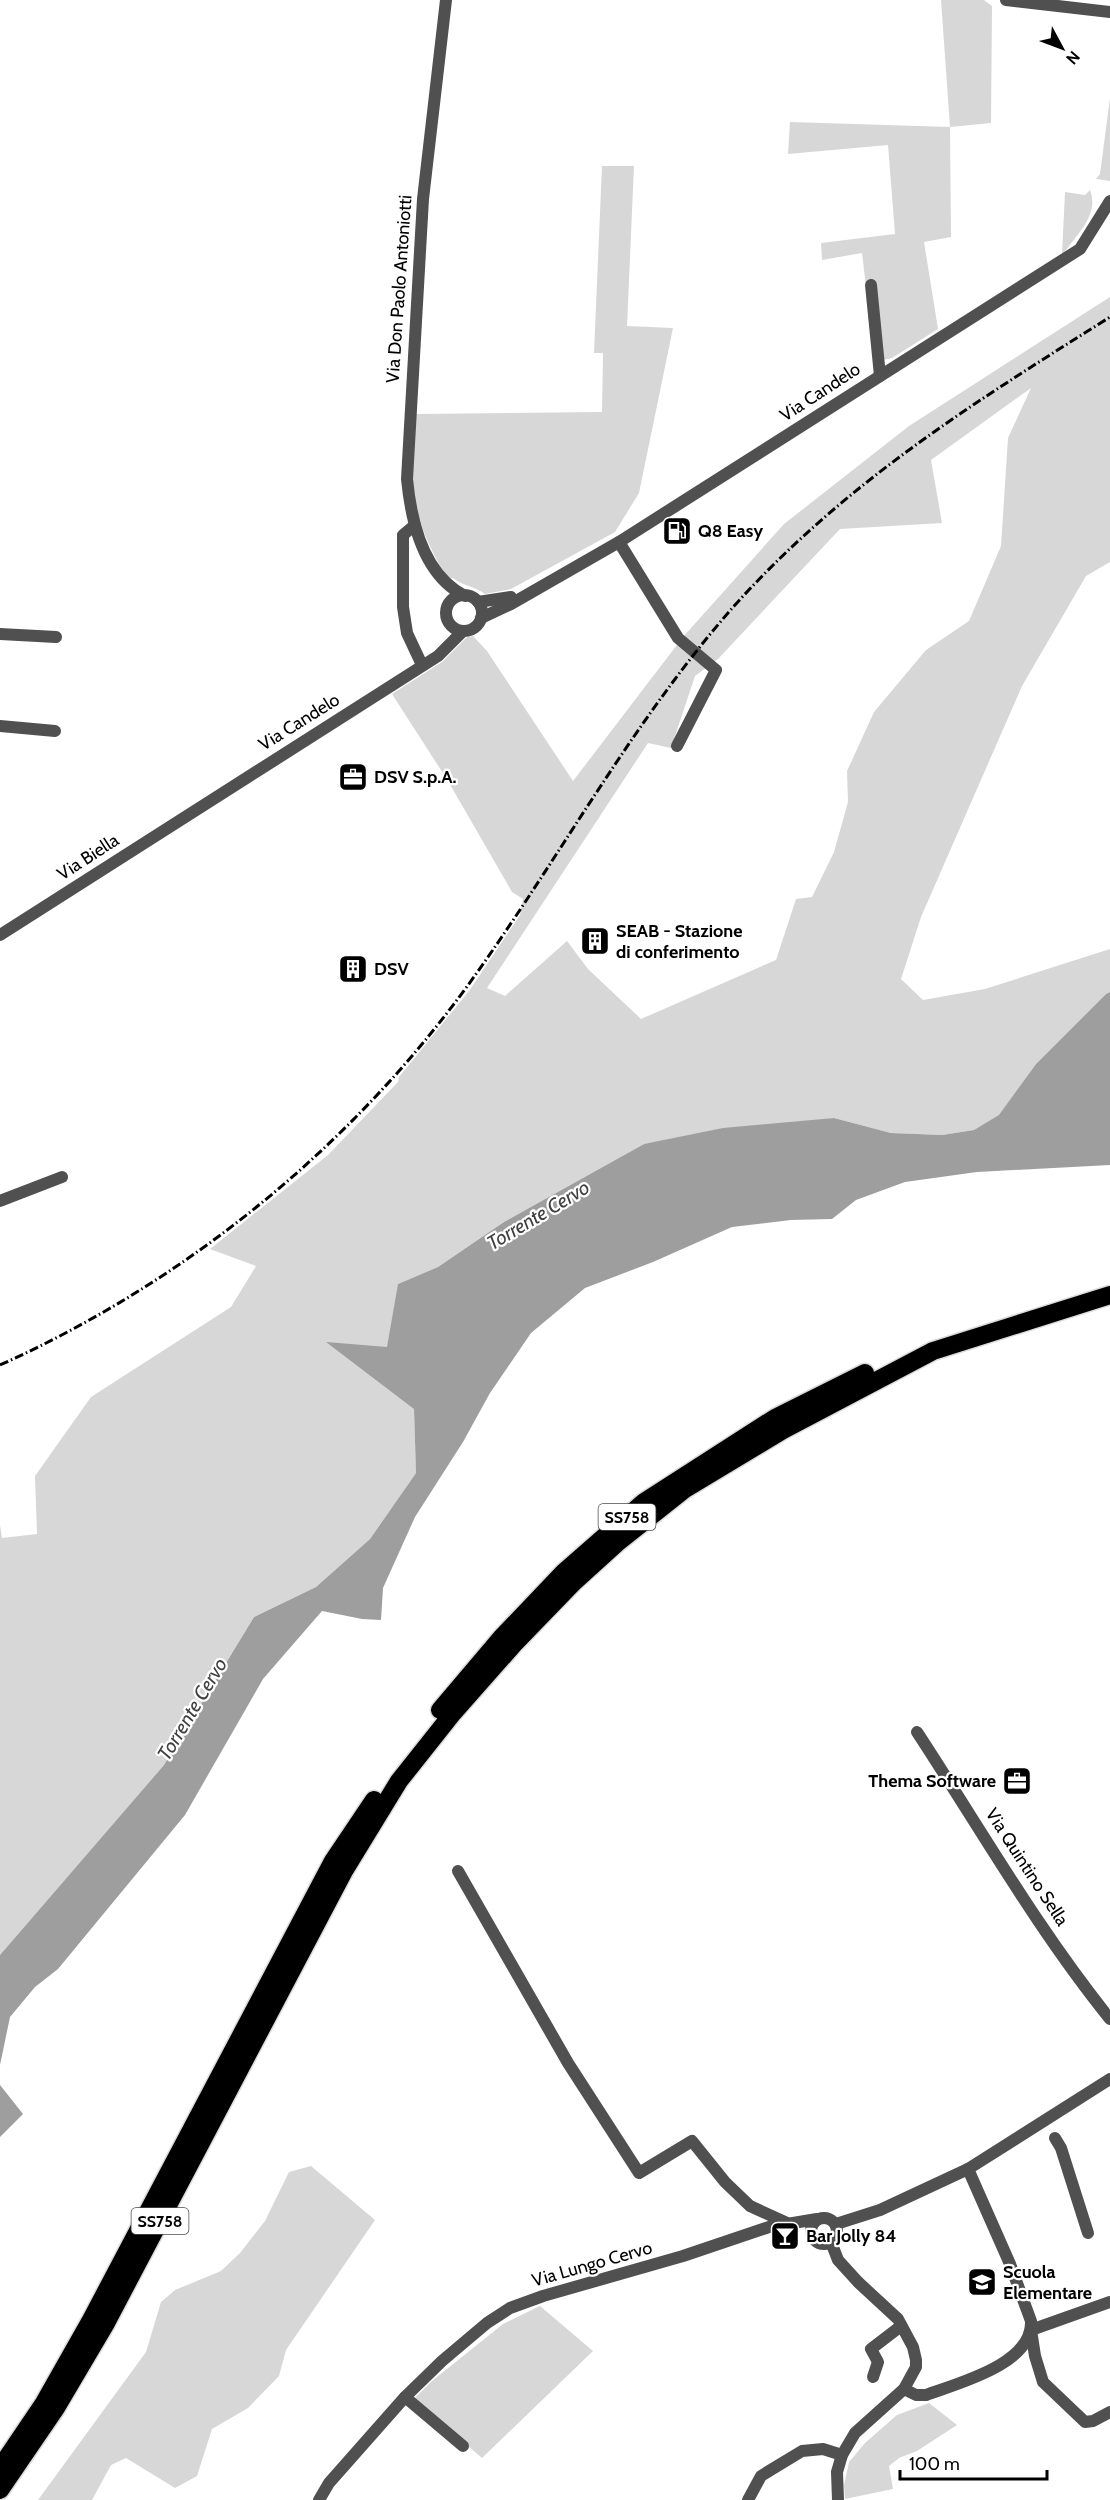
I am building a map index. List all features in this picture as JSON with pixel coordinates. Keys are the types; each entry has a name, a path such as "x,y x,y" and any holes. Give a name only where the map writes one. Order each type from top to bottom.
{"highway":[{"name":"SS758","path":"0,2468 44,2403 91,2320 333,1861 400,1763 452,1695 501,1638 564,1572 644,1502 775,1418 927,1345 1110,1282"},
{"name":"SS758","path":"0,2490 56,2408 105,2325 344,1871 399,1781 453,1713 513,1644 574,1581 616,1543 685,1489 783,1430 933,1351 1110,1295"}],"street":[{"name":"Via Don Paolo Antoniotti","path":"446,0 423,199 411,388 407,528 438,576 448,605"},
{"path":"1006,0 1110,12"},
{"name":"Via Candelo","path":"481,618 511,604 530,591 578,567 619,542 1080,249 1110,201"},
{"path":"871,285 880,375"},
{"path":"407,528 403,607 407,633 422,665"},
{"path":"619,542 678,638 716,670 677,746"},
{"name":"Via Don Paolo Antoniotti","path":"438,576 465,596"},
{"name":"Via Candelo","path":"478,602 503,600 530,591"},
{"path":"465,596 478,602 481,607 481,618 476,626 463,631 453,628 447,620 448,605 455,598 465,596"},
{"name":"Via Candelo","path":"422,665 443,641 447,632 447,620"},
{"name":"Via Candelo","path":"195,809 438,656 463,631"},
{"path":"0,634 56,637"},
{"path":"0,726 55,731"},
{"name":"Via Biella","path":"0,934 195,809"},
{"path":"0,1201 62,1177"},
{"name":"Via Quintino Sella","path":"917,1732 1021,1893 1088,1992 1110,2019"},
{"path":"458,1871 568,2063 639,2173 692,2141 725,2182 750,2206 787,2223"},
{"path":"836,2224 880,2210 968,2169 1110,2079"},
{"path":"1055,2138 1061,2148 1088,2233"},
{"path":"968,2169 1010,2264 1031,2321 1035,2356 1043,2382 1085,2422 1093,2421 1110,2412"},
{"path":"800,2221 812,2236 822,2244 831,2242 836,2236 836,2224 830,2218 817,2219 811,2228 812,2236"},
{"name":"Via Lungo Cervo","path":"318,2500 329,2483 405,2397 442,2361 494,2318 510,2308 787,2223 817,2219"},
{"path":"831,2242 838,2260 898,2319 913,2347 916,2360 916,2367 904,2389 855,2433 842,2455 837,2472 838,2500"},
{"path":"904,2389 926,2395 1007,2362 1031,2330 1110,2302"},
{"path":"873,2377 878,2362 871,2349 902,2326"},
{"path":"405,2397 463,2446"},
{"path":"748,2500 761,2476 802,2451 823,2449 842,2455"}],"shaded area":[{"path":"941,0 984,0 992,6 991,123 950,127"},
{"path":"1110,98 1110,181 1096,179 1100,174"},
{"path":"790,122 950,127 951,237 924,242 938,329 892,358 875,362 862,253 822,260 821,243 895,234 888,145 788,154"},
{"path":"602,166 634,166 627,326 673,328 639,493 615,532 511,589 485,594 453,578 448,579 419,519 412,479 415,414 602,412 603,353 594,353"},
{"path":"1090,190 1092,206 1087,221 1062,254 1065,192 1085,195"},
{"path":"1110,297 1110,562 1086,576 1022,686 921,917 901,979 923,1000 985,989 1110,949 1110,992 1036,1064 999,1116 974,1130 942,1135 891,1133 834,1118 644,1144 504,1222 438,1267 398,1284 414,1409 416,1473 370,1539 316,1587 254,1617 164,1765 0,1955 0,1525 2,1538 37,1534 35,1476 91,1397 231,1307 256,1266 210,1249 328,1155 398,1082 399,1077 469,991 520,915 523,899 512,892 448,781 392,694 442,662 467,637 473,636 487,651 573,781 683,637 784,524 909,426","holes":["1031,388 1008,438 1001,546 969,621 926,650 874,712 847,771 848,802 834,852 812,897 796,899 776,960 641,1019 588,969 567,941 505,996 487,988 648,743 671,748 695,676 718,659 840,529 942,523 931,460"]},
{"path":"311,2166 375,2220 286,2350 279,2376 248,2408 212,2429 197,2476 175,2488 126,2458 111,2465 92,2500 38,2500 146,2352 161,2302 175,2290 221,2271 240,2253 265,2221 289,2172"},
{"path":"540,2306 593,2351 482,2458 414,2399 432,2381 503,2324"},
{"path":"929,2403 957,2425 889,2466 893,2489 845,2499 844,2485 849,2462 865,2443 897,2415"}],"water":[{"name":"Torrente Cervo","path":"1110,992 1110,1165 977,1172 905,1182 856,1200 832,1219 791,1220 732,1227 653,1262 585,1288 531,1333 490,1393 463,1442 415,1517 383,1588 381,1620 362,1619 322,1611 263,1679 185,1815 58,1969 35,1987 10,2017 0,2065 0,1955 164,1765 254,1617 316,1587 370,1539 416,1473 414,1409 326,1342 387,1347 398,1284 438,1267 504,1222 644,1144 723,1128 834,1118 891,1133 942,1135 974,1130 999,1115 1036,1064"},
{"path":"0,2085 23,2114 0,2137"}],"railway":[{"path":"0,1365 70,1331 137,1292 202,1248 264,1201 322,1150 378,1094 429,1036 476,974 632,739 699,648 735,605 821,520 866,483 960,414 1110,317"}],"place":[{"name":"Q8 Easy","path":"677,531"},
{"name":"DSV S.p.A.","path":"353,777"},
{"name":"SEAB - Stazione di conferimento","path":"595,941"},
{"name":"DSV","path":"353,969"},
{"name":"Thema Software","path":"1017,1781"},
{"name":"Bar Jolly 84","path":"785,2236"},
{"name":"Scuola Elementare","path":"982,2282"}]}
